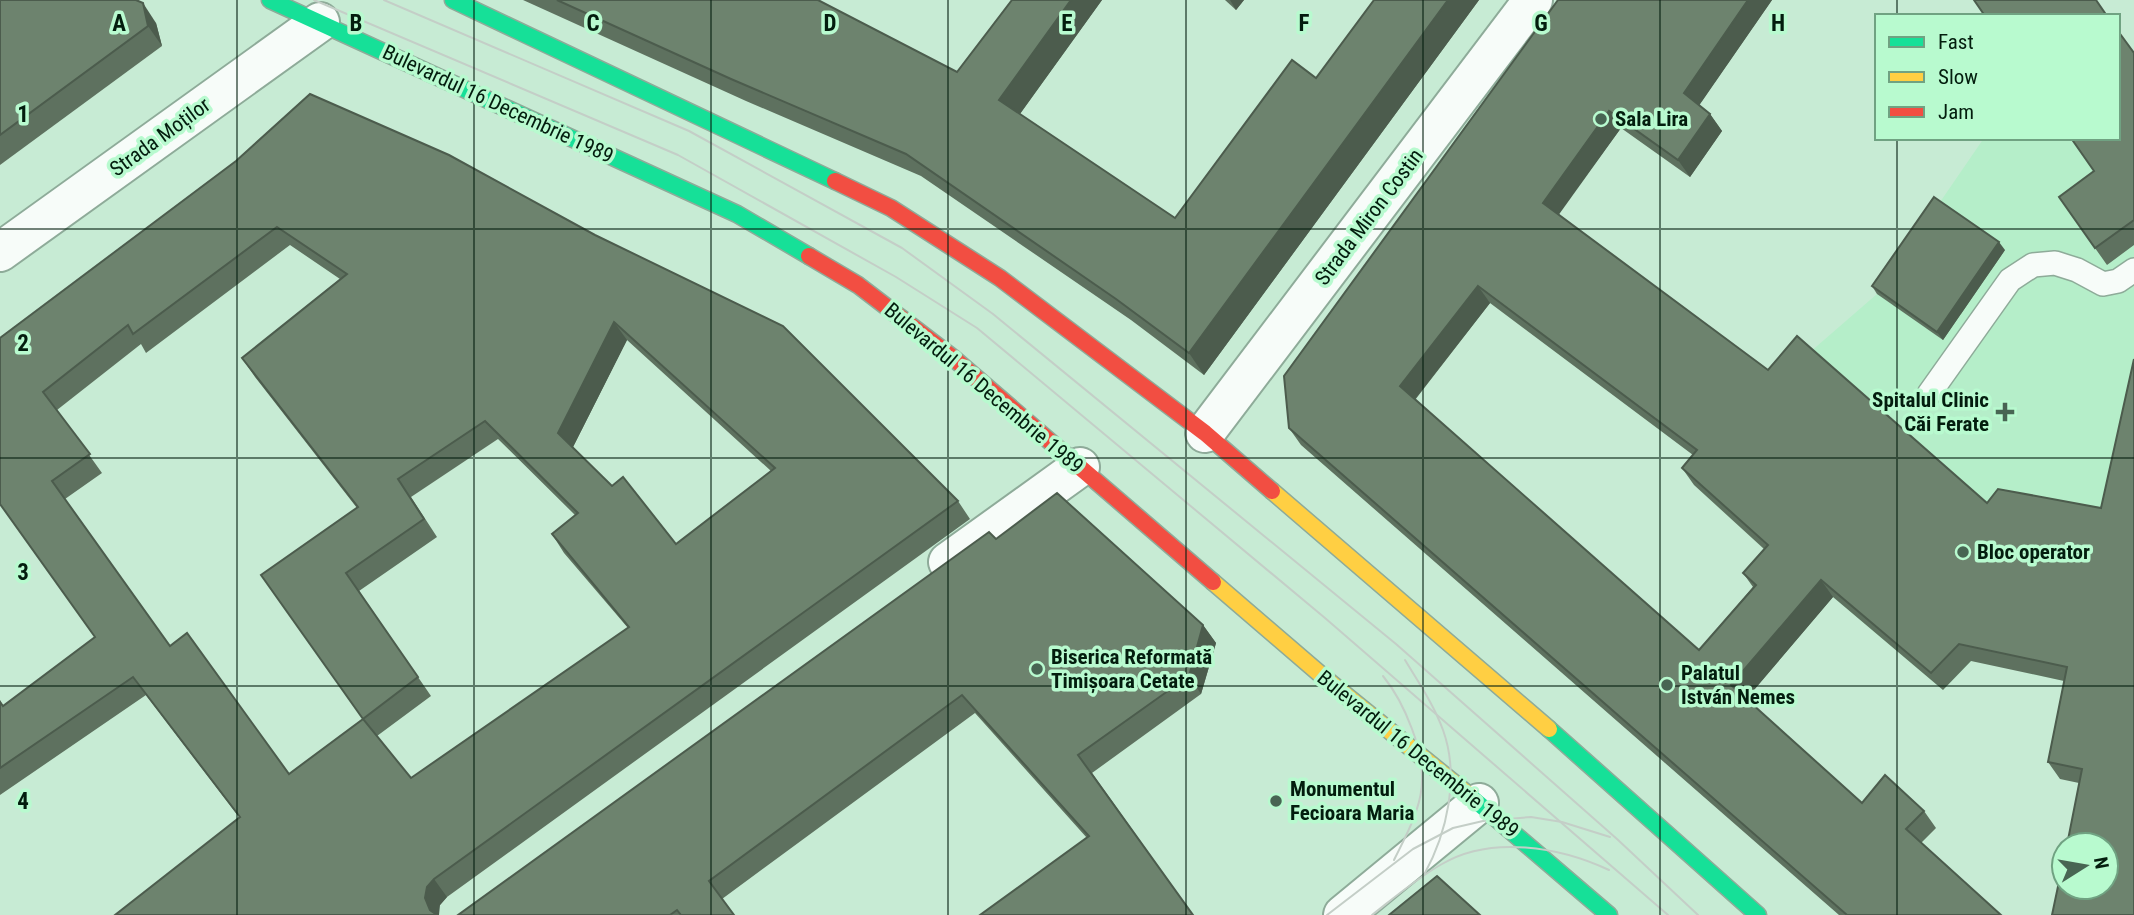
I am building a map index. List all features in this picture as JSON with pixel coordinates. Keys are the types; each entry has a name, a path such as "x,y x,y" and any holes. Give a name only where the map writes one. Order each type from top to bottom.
{"main road":[{"name":"Bulevardul 16 Decembrie 1989","path":"270,0 737,214 858,285 952,356 1327,680 1479,803 1609,915"},
{"path":"453,0 891,208 1000,278 1205,433 1542,723 1758,915"}],"street":[{"name":"Strada Miron Costin","path":"1205,433 1533,0"},
{"name":"Strada Moților","path":"0,251 320,22"},
{"path":"921,582 1080,467"},
{"path":"1343,915 1479,803"}],"lane":[{"path":"1929,394 2010,280 2033,265 2055,263 2077,270 2104,284 2119,281 2134,270"}],"shaded area":[{"name":"Spitalul Clinic Căi Ferate","path":"2134,53 2134,747 2079,684 2027,673 2045,586 1943,690 1833,597 1809,353 1877,294 1983,140 2120,140"}],"building":[{"path":"0,0 136,0 143,3 148,26 0,135"},
{"path":"557,0 818,0 957,72 1012,0 1071,0 999,100 1175,218 1292,60 1316,78 1374,0 1448,0 1189,353 1116,299 906,154"},
{"path":"1558,0 1748,0 1684,93 1710,114 1678,160 1609,111 1543,203 1768,370 1797,336 1987,503 1998,489 2101,508 2134,359 2134,915 2052,915 2055,901 2120,901 2120,831 2070,831 2082,769 2048,762 2067,667 1959,644 1931,673 1821,580 1731,685 1862,803 1885,775 1924,811 1906,829 2001,915 1847,915 1289,428 1284,376","holes":["1478,286 1697,450 1682,468 1768,545 1743,573 1756,585 1699,650 1400,386"]},
{"path":"1974,0 2096,0 2106,14 1984,14"},
{"path":"2120,34 2134,53 2134,220 2095,248 2059,197 2094,171 2072,140 2120,140"},
{"path":"310,94 449,155 595,235 783,326 958,501 434,879 427,887 425,898 430,910 437,915 115,915 240,817 133,677 0,768 0,702 3,706 95,637 0,504 0,338 236,161","holes":["277,227 347,274 242,358 358,507 261,575 363,719 289,774 187,633 170,646 52,481 90,454 43,392 128,325 133,334","614,322 775,468 676,544 623,477 612,486 558,433","485,421 578,513 552,534 629,627 411,778 363,719 418,677 346,573 424,519 398,479"]},
{"path":"1934,197 1999,242 1937,332 1872,286"},
{"path":"1057,493 1203,625 1189,676 1078,755 1193,915 980,915 1089,836 962,695 709,881 734,915 681,915 677,910 670,915 458,915 989,532 996,539"},
{"path":"1437,876 1480,915 1389,915"}],"tram line":[{"path":"314,0 678,155 896,277 977,328 1325,618 1668,915"},
{"path":"384,0 689,131 902,248 993,314 1396,644 1617,839 1698,915"},
{"path":"1405,660 1426,694 1443,730 1450,767 1451,785 1445,823 1424,875"},
{"path":"1383,676 1406,715 1422,766 1416,811 1394,860"},
{"path":"1327,915 1413,849 1453,828 1483,821 1531,817 1562,822 1610,837"},
{"path":"1372,915 1433,869 1461,855 1482,849 1503,847 1548,850 1609,870"}],"traffic: fast":[{"path":"270,0 737,214 809,256"},
{"path":"453,0 835,181"},
{"path":"1549,729 1758,915"},
{"path":"1470,796 1609,915"}],"traffic: slow":[{"path":"1272,491 1549,729"},
{"path":"1213,582 1327,680 1470,796"}],"traffic: jam":[{"path":"835,181 891,208 1000,278 1205,433 1272,491"},
{"path":"809,256 858,285 952,357 1213,582"}],"place":[{"name":"Sala Lira","path":"1601,119"},
{"name":"Spitalul Clinic Căi Ferate","path":"2005,412"},
{"name":"Bloc operator","path":"1963,552"},
{"name":"Biserica Reformată Timișoara Cetate","path":"1037,669"},
{"name":"Palatul István Nemes","path":"1667,685"},
{"name":"Monumentul Fecioara Maria","path":"1276,801"}]}
